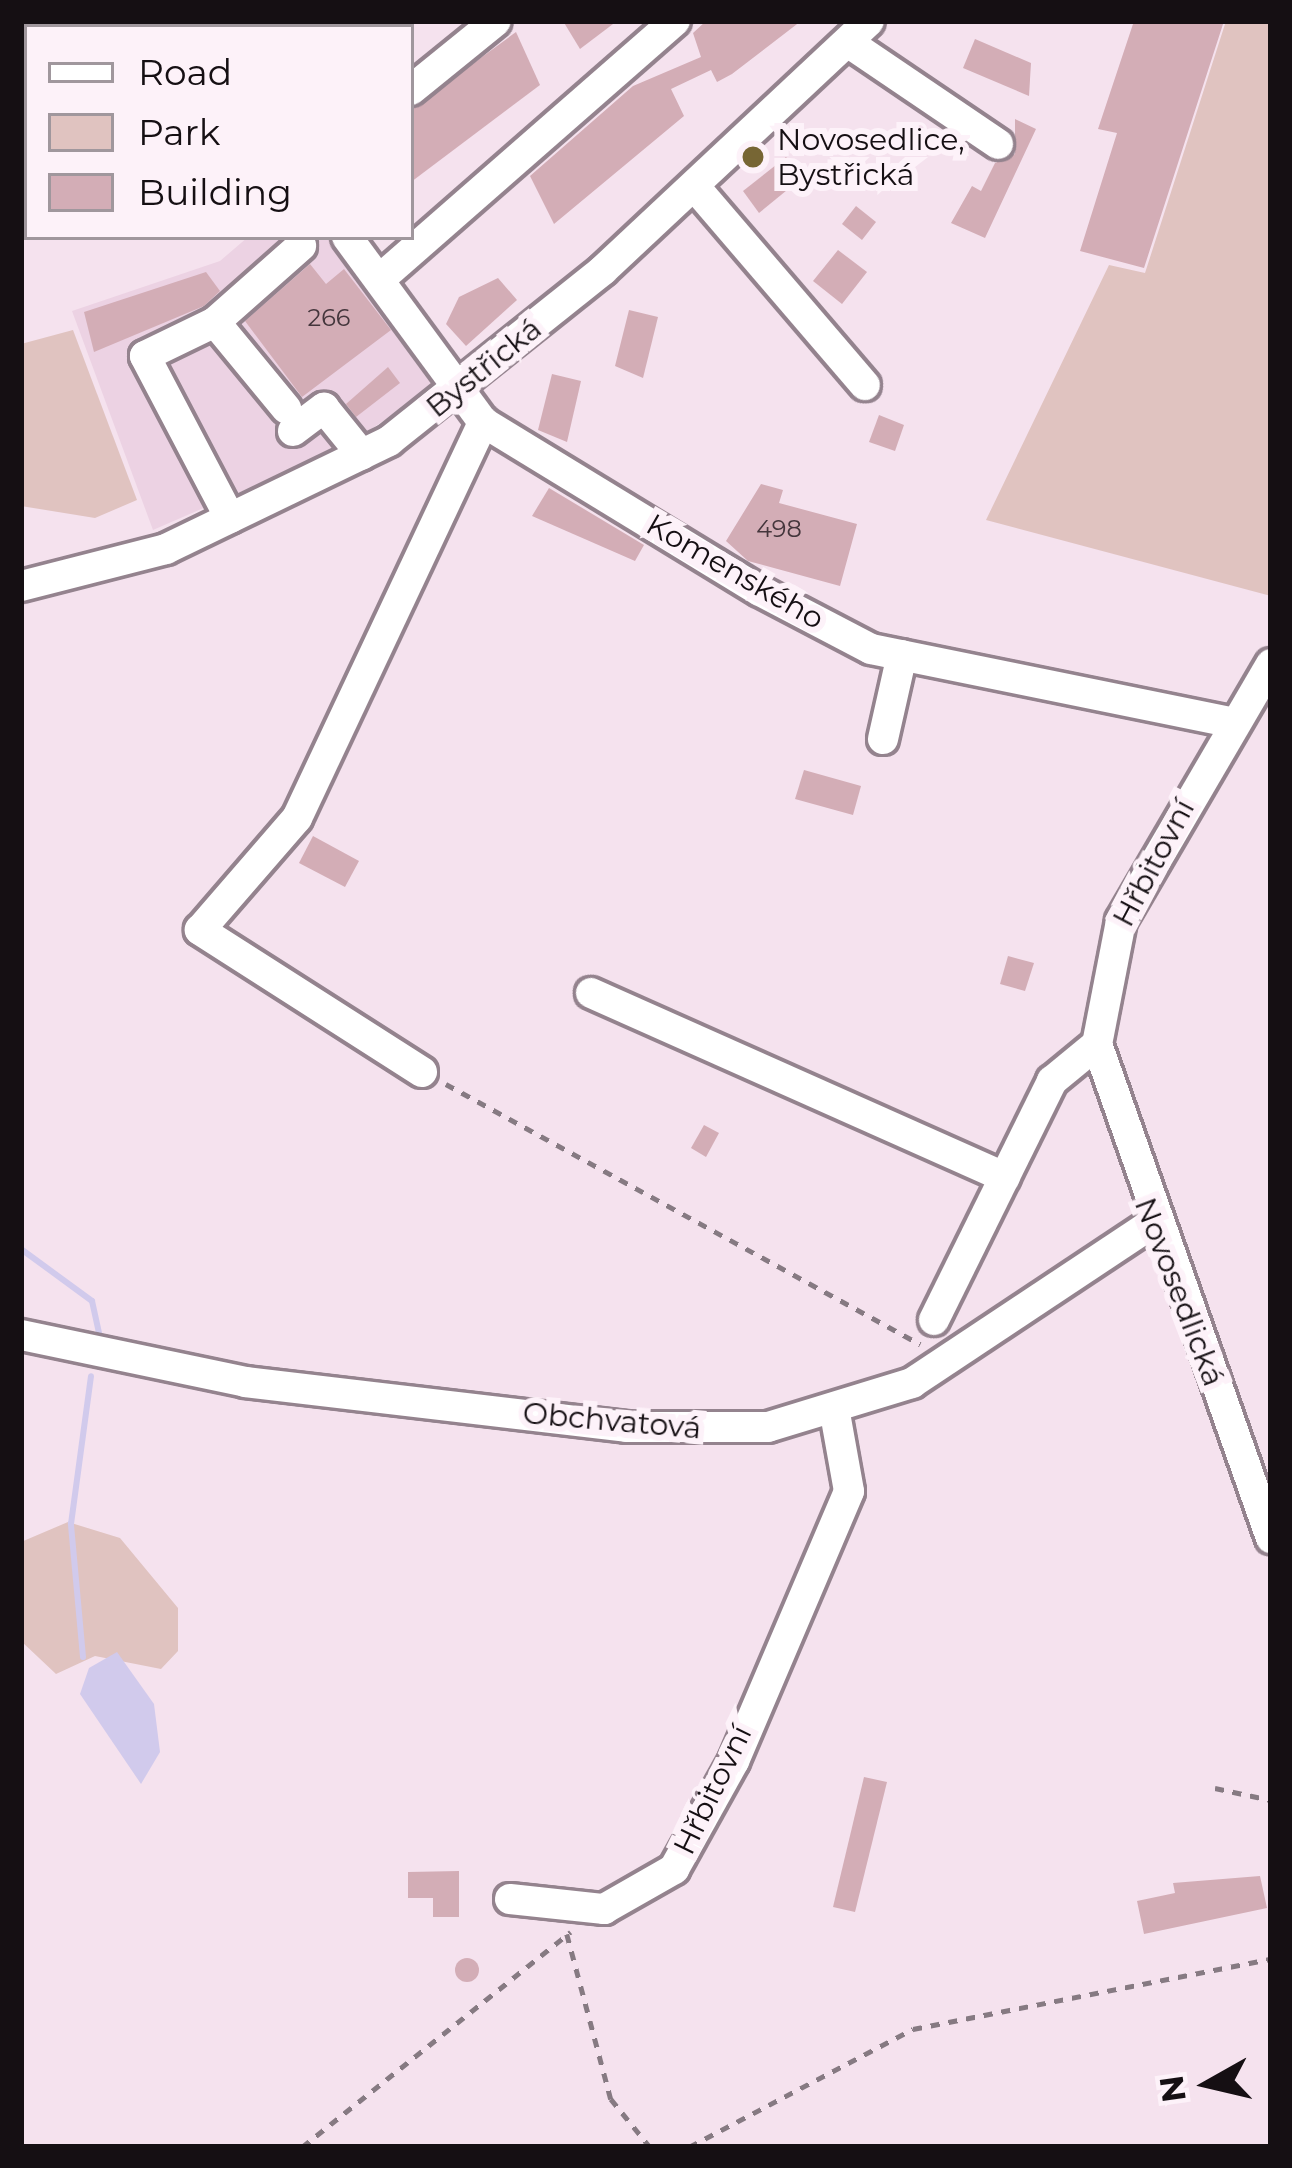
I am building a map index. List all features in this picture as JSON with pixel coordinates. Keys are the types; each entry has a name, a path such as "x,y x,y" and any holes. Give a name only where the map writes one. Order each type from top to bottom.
{"street":[{"path":"414,88 496,21"},
{"path":"380,279 675,21"},
{"path":"859,32 998,144"},
{"name":"Bystřická","path":"21,586 166,549 362,454 461,390 695,188 859,32"},
{"path":"695,188 865,386"},
{"name":"Komenského","path":"349,240 484,422 760,591 902,655 1230,722"},
{"path":"230,518 146,356 215,322 301,246"},
{"path":"215,322 289,419 324,408 362,454"},
{"path":"422,1072 200,930 297,818 484,422"},
{"path":"883,739 902,655"},
{"name":"Hřbitovní","path":"1097,1044 1121,921 1230,722 1271,664"},
{"path":"591,993 1005,1177"},
{"path":"927,1332 1052,1081 1097,1044"},
{"name":"Novosedlická","path":"1097,1044 1154,1223 1271,1538"},
{"name":"Obchvatová","path":"21,1335 245,1382 626,1427 768,1427 835,1413 964,1355 1154,1223"},
{"name":"Hřbitovní","path":"604,1909 674,1869 734,1761 848,1491 835,1413"},
{"path":"510,1899 604,1909"}],"path":[{"path":"422,1072 927,1332"},
{"path":"1215,1788 1271,1800"},
{"path":"302,2147 604,1909"},
{"path":"567,1934 611,2099 650,2147"},
{"path":"689,2147 913,2029 1271,1959"}],"shaded area":[{"path":"244,240 330,240 443,380 364,434 356,424 339,449 153,530 72,311 220,261"},
{"path":"117,1652 154,1704 160,1752 141,1784 80,1694 89,1668"}],"green space":[{"path":"1226,21 1271,21 1271,596 986,520 1109,265 1145,273"},
{"path":"73,330 137,500 95,518 21,506 21,344"},
{"path":"68,1522 120,1538 178,1608 178,1651 161,1669 95,1656 56,1674 21,1641 21,1542"}],"building":[{"path":"563,21 617,21 580,49"},
{"path":"706,21 801,21 717,82 711,70 671,89 684,116 554,224 530,176 633,86 701,57 693,33"},
{"path":"1134,21 1224,21 1144,268 1080,251 1117,133 1098,129"},
{"path":"516,32 540,85 414,180 414,107"},
{"path":"975,39 1031,63 1029,96 963,68"},
{"path":"1015,119 1036,129 985,238 951,223 972,186 981,191 995,163 1015,154"},
{"path":"786,157 798,172 792,186 759,213 743,191"},
{"path":"856,206 876,222 862,240 842,224"},
{"path":"838,250 867,272 842,304 813,281"},
{"path":"310,264 326,284 344,269 391,330 302,397 245,321"},
{"path":"206,272 220,291 204,306 94,352 84,312"},
{"path":"498,278 517,300 466,346 446,324 459,297"},
{"path":"629,310 658,317 643,378 615,366"},
{"path":"388,367 400,383 356,417 346,404"},
{"path":"552,374 581,381 567,442 538,430"},
{"path":"879,415 904,425 895,451 869,442"},
{"path":"761,484 783,490 779,503 857,524 840,586 748,561 726,541"},
{"path":"549,488 644,545 635,561 532,516"},
{"path":"804,770 861,786 853,815 795,799"},
{"path":"313,836 359,861 345,887 299,863"},
{"path":"1008,956 1034,963 1025,991 1000,984"},
{"path":"704,1125 719,1133 706,1157 691,1148"},
{"path":"864,1777 887,1782 855,1912 833,1907"},
{"path":"459,1871 459,1917 433,1917 433,1898 408,1898 408,1872"},
{"path":"1260,1876 1267,1908 1144,1934 1137,1901 1175,1893 1173,1883"},
{"path":"467,1958 476,1961 476,1979 467,1982 458,1979 455,1970 458,1961"}],"waterway":[{"path":"21,1249 92,1301 101,1342"},
{"path":"83,1657 71,1524 91,1376"}],"place":[{"name":"Novosedlice, Bystřická","path":"753,157"}]}
